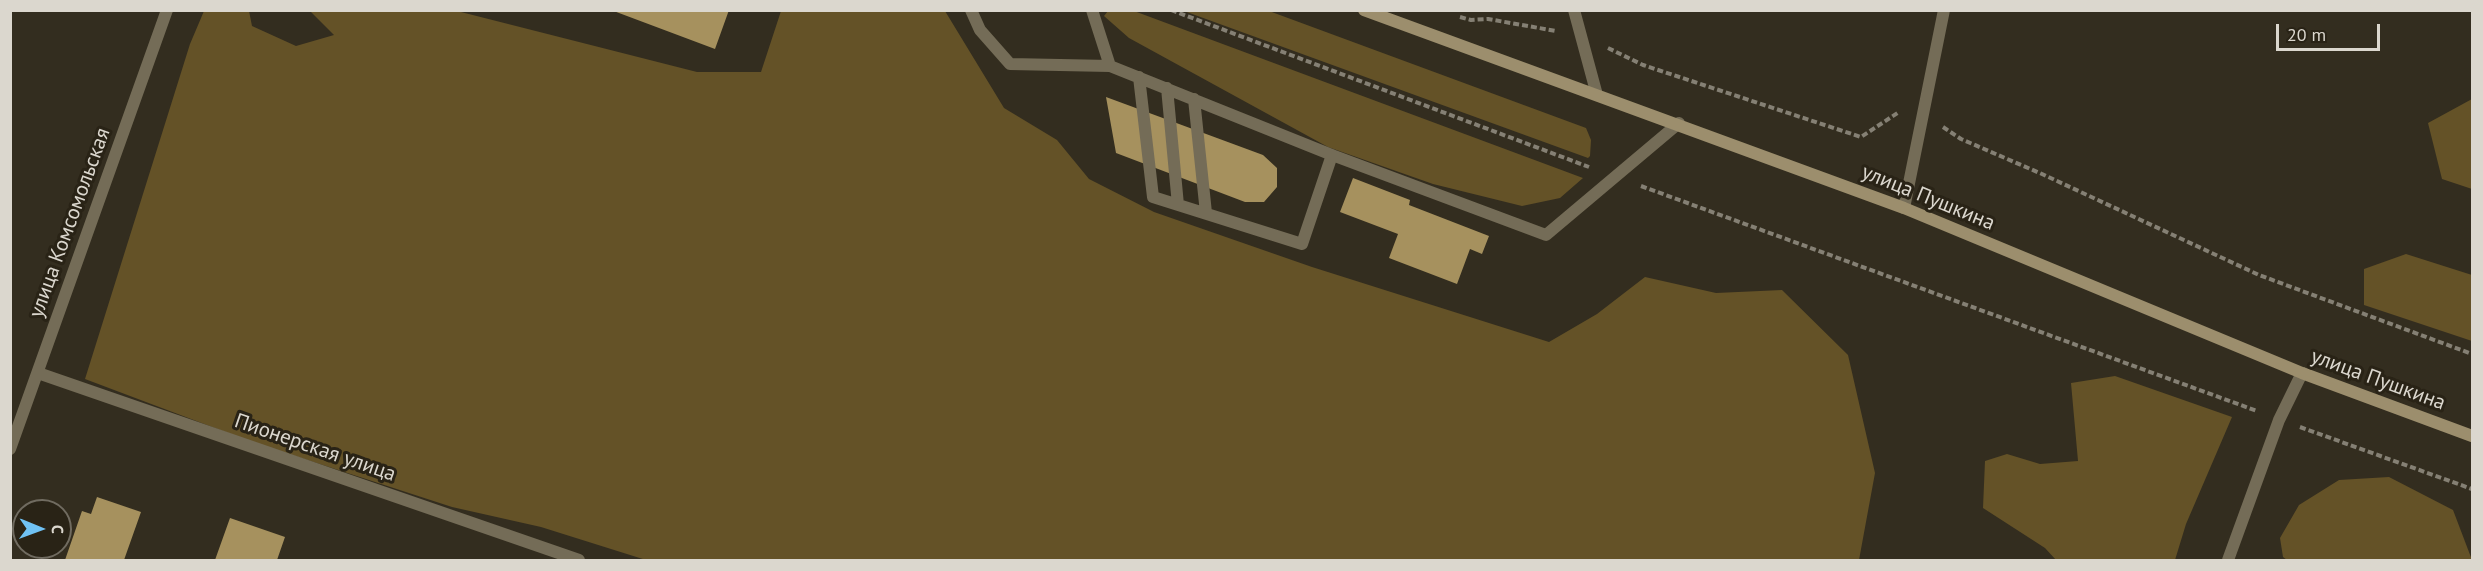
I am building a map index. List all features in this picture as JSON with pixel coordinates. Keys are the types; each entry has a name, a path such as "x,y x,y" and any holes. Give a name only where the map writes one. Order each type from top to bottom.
{"main road":[{"name":"улица Пушкина","path":"1364,10 1679,123 1904,208 2302,373 2472,436"}],"street":[{"name":"улица Комсомольская","path":"10,449 166,10"},
{"path":"971,10 980,30 1010,64 1110,66 1332,155 1546,235 1613,176 1679,123"},
{"path":"1092,10 1110,66"},
{"path":"1574,10 1598,95"},
{"path":"1904,208 1944,10"},
{"path":"1139,77 1153,197 1302,244 1332,155"},
{"path":"1167,88 1178,205"},
{"path":"1194,99 1206,213"},
{"name":"Пионерская улица","path":"38,373 579,561"},
{"path":"2228,561 2279,420 2302,373"}],"path":[{"path":"1171,10 1613,176 2472,489"},
{"path":"1454,15 1581,35 1643,65 1861,137 1900,112 1922,111 1961,139 2259,275 2472,354"}],"shaded area":[{"path":"204,11 249,11 252,26 296,46 334,35 310,11 457,11 697,72 761,72 781,11 945,11 1004,108 1057,140 1089,179 1154,212 1312,267 1549,342 1597,314 1645,277 1716,293 1782,290 1848,355 1875,473 1859,560 646,560 541,527 452,507 252,442 85,379 190,44"},
{"path":"1108,11 1134,11 1583,178 1560,198 1522,206 1433,184 1328,147 1129,38 1104,16"},
{"path":"1184,11 1269,11 1586,128 1591,140 1590,156 1588,158"},
{"path":"2472,99 2472,189 2442,179 2428,123"},
{"path":"2406,254 2472,275 2472,341 2364,305 2364,269"},
{"path":"2115,376 2232,417 2186,524 2175,560 2056,560 2045,548 1983,508 1985,461 2007,454 2040,464 2078,461 2071,383"},
{"path":"2389,477 2453,510 2472,560 2287,560 2283,557 2280,538 2299,505 2339,480"}],"building":[{"path":"611,10 729,10 715,49"},
{"path":"1106,97 1263,155 1277,168 1277,187 1264,202 1245,202 1116,153"},
{"path":"1353,178 1410,200 1409,205 1489,236 1482,254 1470,249 1457,284 1389,258 1398,234 1340,212"},
{"path":"97,497 141,512 124,560 65,560 72,559 72,540 82,511 91,514"},
{"path":"230,518 285,537 277,560 215,560"}]}
